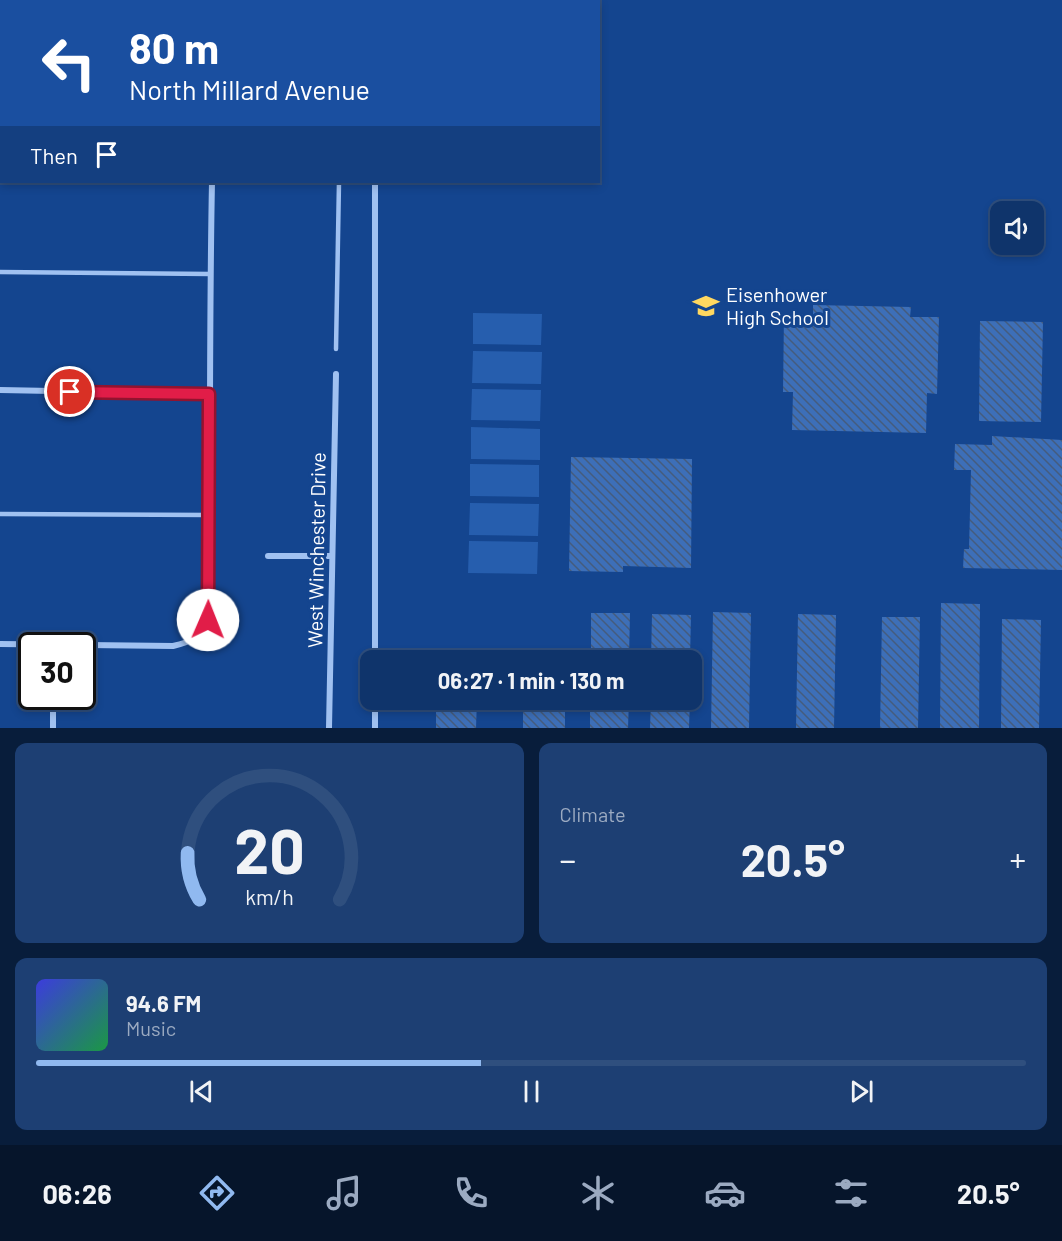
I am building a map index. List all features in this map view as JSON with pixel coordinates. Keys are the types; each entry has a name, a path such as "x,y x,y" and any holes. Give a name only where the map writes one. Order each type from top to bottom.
{"street":[{"path":"96,645 173,646 187,643 197,638 204,630 208,620 212,183"},
{"path":"375,183 375,650"},
{"name":"West Winchester Drive","path":"329,728 336,374"},
{"path":"0,390 209,394"},
{"path":"268,556 332,556"},
{"path":"0,644 18,644"},
{"path":"53,710 53,728"},
{"path":"375,710 375,728"}],"lane":[{"path":"336,349 339,183"},
{"path":"0,272 210,274"},
{"path":"0,514 209,515"}],"shaded area":[{"path":"473,313 542,314 541,345 473,344"},
{"path":"473,351 542,352 541,384 472,383"},
{"path":"472,389 541,390 540,421 471,420"},
{"path":"471,427 540,429 540,460 471,459"},
{"path":"470,464 539,465 539,497 470,496"},
{"path":"470,503 539,504 538,536 469,535"},
{"path":"469,541 538,542 537,574 468,573"}],"building":[{"path":"813,305 911,307 910,317 939,317 937,394 927,393 926,433 792,430 793,392 783,392 784,314 813,314"},
{"path":"980,321 1043,322 1041,422 979,421"},
{"path":"992,436 1062,440 1062,570 963,568 964,549 969,549 971,470 954,470 955,444 992,445"},
{"path":"571,457 692,459 691,568 623,566 623,572 569,571"},
{"path":"941,603 980,604 979,728 940,728"},
{"path":"713,612 751,613 749,728 711,728"},
{"path":"591,613 630,613 629,650 591,650"},
{"path":"652,614 691,615 690,650 651,650"},
{"path":"798,614 836,615 834,728 796,728"},
{"path":"882,617 920,617 918,728 880,728"},
{"path":"1002,619 1041,620 1039,728 1001,728"},
{"path":"436,710 477,710 476,728 436,728"},
{"path":"523,710 565,710 565,728 523,728"},
{"path":"590,710 629,710 628,728 590,728"},
{"path":"651,710 690,710 689,728 650,728"}],"place":[{"name":"Eisenhower High School","path":"706,306"}],"route":[{"path":"70,392 209,394 208,620"}]}
